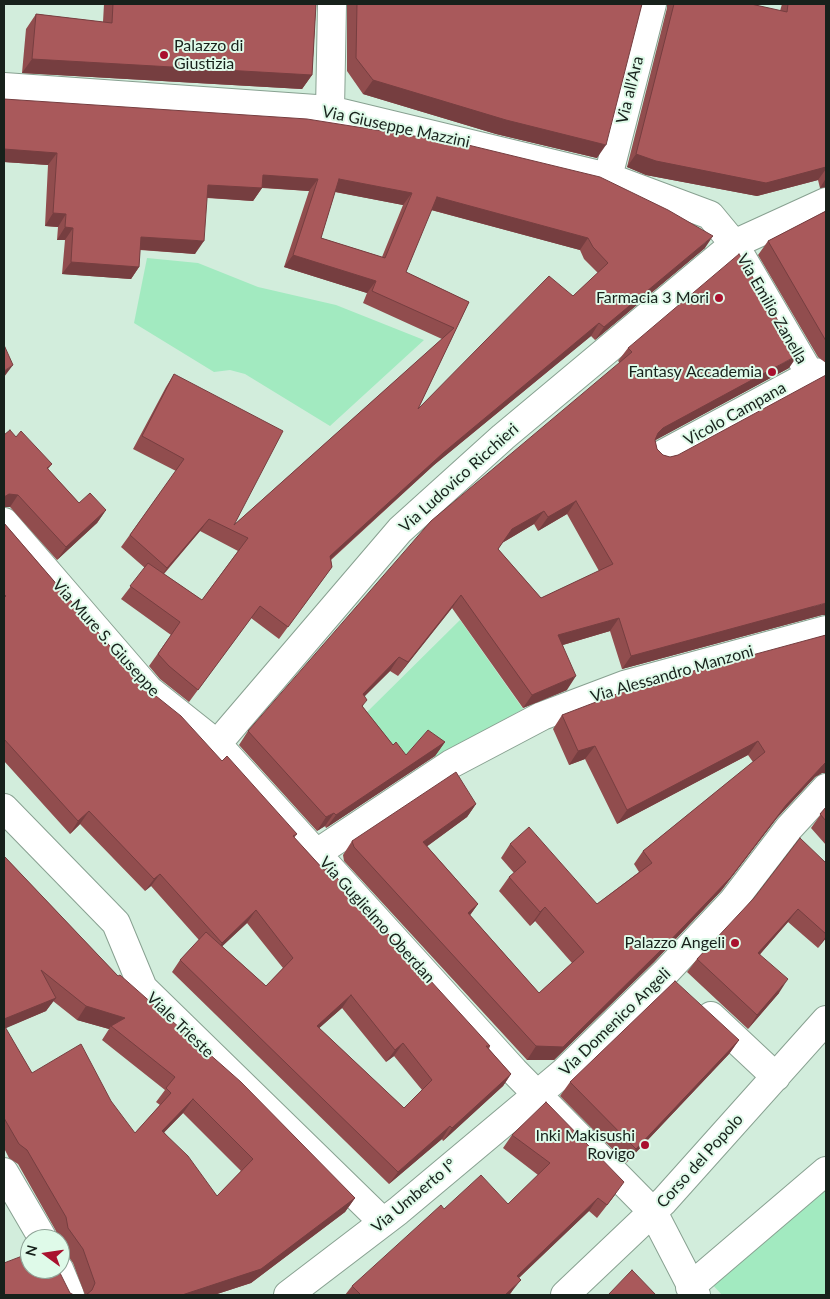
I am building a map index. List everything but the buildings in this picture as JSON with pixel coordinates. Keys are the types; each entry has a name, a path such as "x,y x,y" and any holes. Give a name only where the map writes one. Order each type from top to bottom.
{"street":[{"path":"330,110 332,4"},
{"name":"Via all'Ara","path":"608,177 652,4"},
{"name":"Via Giuseppe Mazzini","path":"4,87 330,110 608,177 710,215 734,244"},
{"name":"Via Ludovico Ricchieri","path":"217,744 400,530 503,437 734,244 826,202"},
{"name":"Via Emilio Zanella","path":"734,244 813,373"},
{"name":"Vicolo Campana","path":"661,455 813,373"},
{"name":"Via Mure S. Giuseppe","path":"4,522 149,690 217,744"},
{"name":"Via Alessandro Manzoni","path":"317,853 451,764 542,716 624,685 826,630"},
{"name":"Via Guglielmo Oberdan","path":"217,744 514,1071 653,1212 686,1274 691,1292"},
{"name":"Via Domenico Angeli","path":"538,1095 664,973 797,836 826,788"},
{"name":"Viale Trieste","path":"4,808 116,923 143,988 383,1222"},
{"path":"664,973 776,1077"},
{"name":"Corso del Popolo","path":"565,1295 653,1212 826,1020"},
{"name":"Via Umberto I°","path":"288,1295 383,1222 538,1095"},
{"path":"691,1292 826,1171"},
{"path":"4,1172 37,1229"},
{"path":"63,1279 70,1295"}],"green space":[{"path":"147,258 198,263 258,287 336,305 424,340 330,426 245,374 230,370 214,372 134,323"},
{"path":"460,620 523,709 437,757 418,743 403,760 364,715"},
{"path":"826,1183 826,1295 722,1295 711,1283"}],"place":[{"name":"Palazzo di Giustizia","path":"164,55"},
{"name":"Farmacia 3 Mori","path":"719,298"},
{"name":"Fantasy Accademia","path":"772,372"},
{"name":"Palazzo Angeli","path":"735,943"},
{"name":"Inki Makisushi Rovigo","path":"645,1145"}]}
